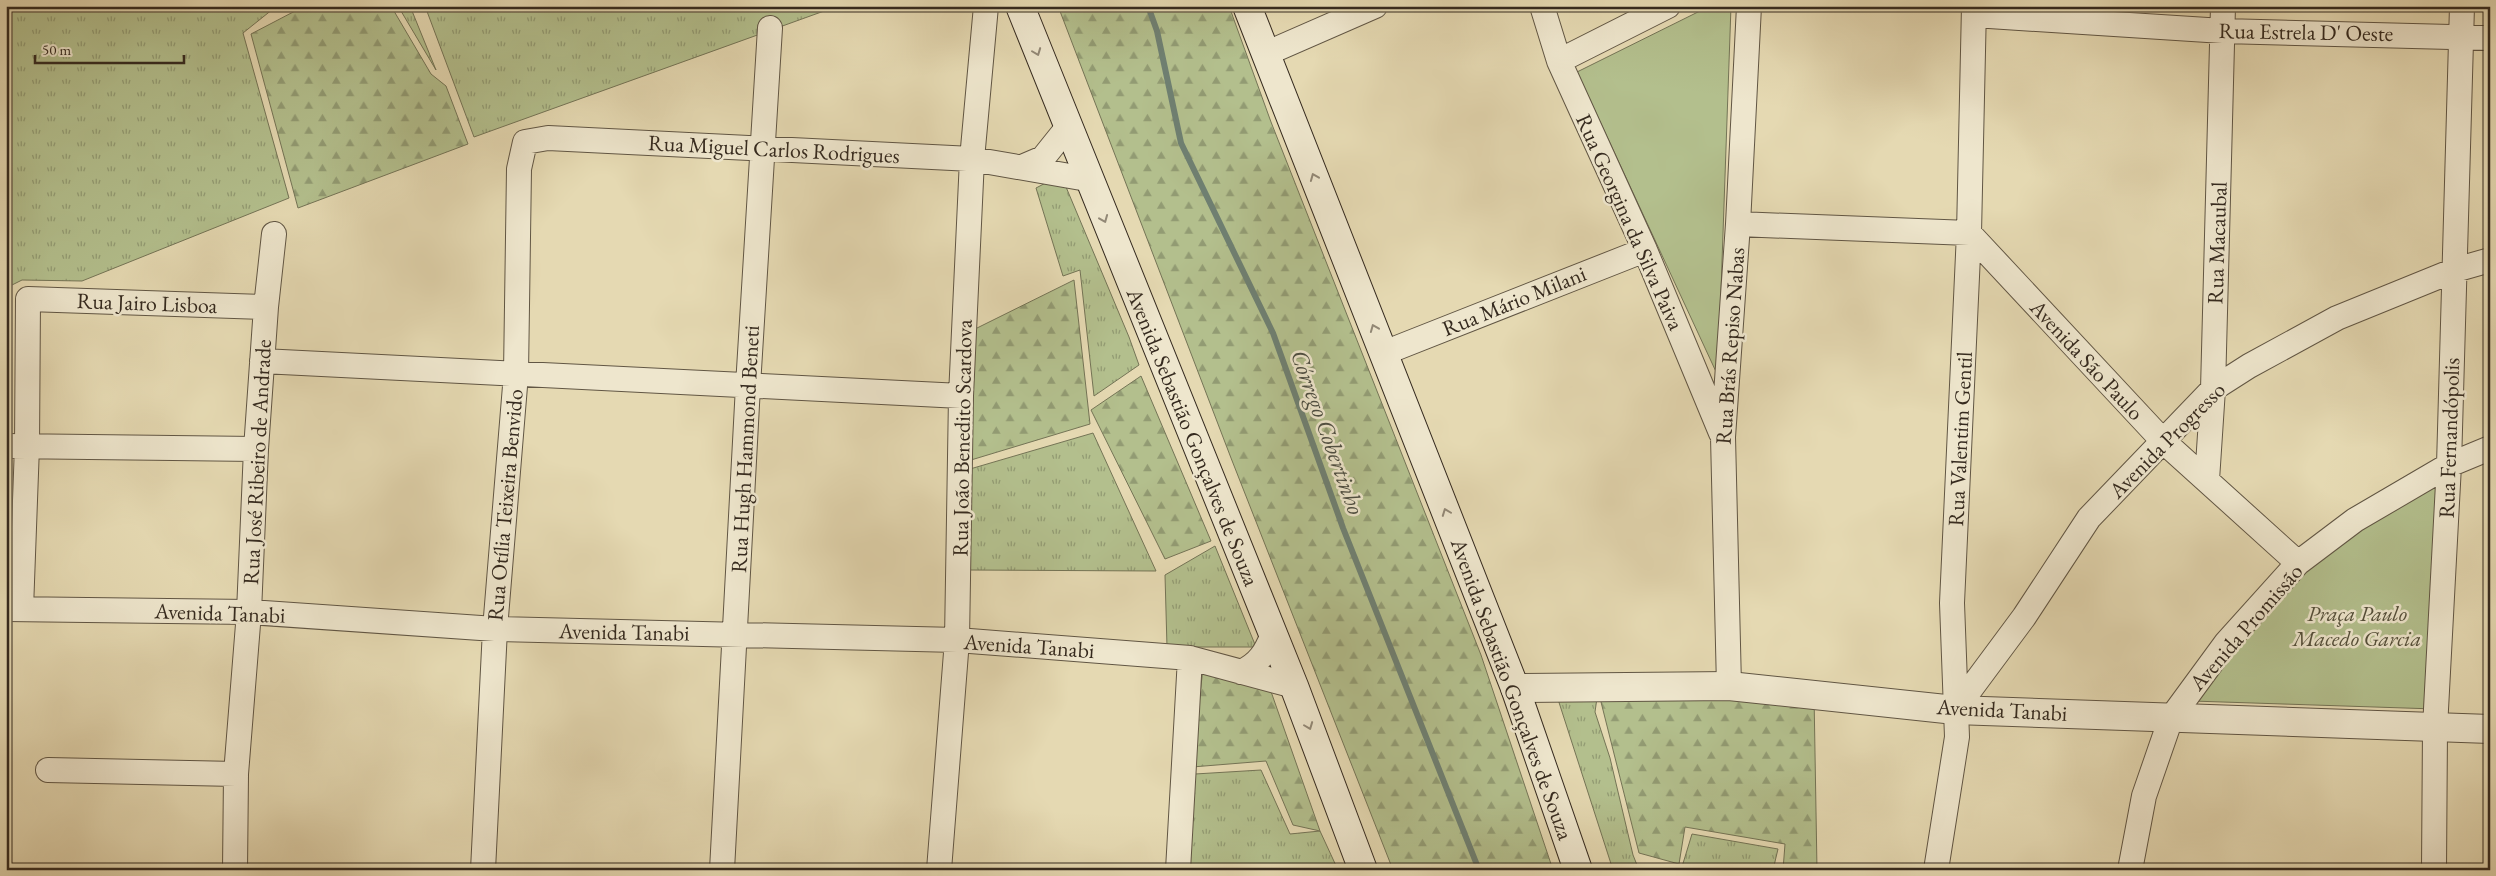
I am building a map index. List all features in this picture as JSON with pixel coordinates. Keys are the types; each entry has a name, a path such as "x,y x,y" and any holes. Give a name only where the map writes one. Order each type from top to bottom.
{"main road":[{"name":"Avenida Sebastião Gonçalves de Souza","path":"1020,6 1087,178 1294,686 1363,870"},
{"name":"Avenida Sebastião Gonçalves de Souza","path":"1247,6 1515,688 1578,870"},
{"name":"Avenida Tanabi","path":"1515,688 1729,686 1955,710 2490,729"}],"street":[{"name":"Rua João Benedito Scardova","path":"938,870 957,640 961,396 972,159 986,6"},
{"path":"1265,54 1375,6"},
{"name":"Rua Georgina da Silva Paiva","path":"1542,6 1559,61 1645,250 1723,437"},
{"path":"1559,61 1668,6"},
{"name":"Rua Brás Repiso Nabas","path":"1729,686 1723,437 1738,224 1749,6"},
{"name":"Rua Macaubal","path":"2207,480 2213,389 2223,6"},
{"name":"Rua Fernandópolis","path":"2434,870 2435,728 2449,465 2462,6"},
{"name":"Rua Estrela D' Oeste","path":"1974,10 2223,31 2490,38"},
{"name":"Rua Valentim Gentil","path":"1936,870 1957,737 1952,604 1969,233 1974,10"},
{"name":"Rua Hugh Hammond Beneti","path":"722,870 748,386 770,28"},
{"path":"1022,167 1043,158 1068,128"},
{"name":"Rua Miguel Carlos Rodrigues","path":"525,142 548,138 972,159 1087,178"},
{"name":"Rua Otília Teixeira Benvido","path":"483,870 495,629 516,374 519,169 525,142"},
{"path":"1738,224 1969,233"},
{"name":"Avenida São Paulo","path":"1969,233 2163,441 2298,563"},
{"name":"Rua José Ribeiro de Andrade","path":"235,869 236,774 249,612 262,361 274,234"},
{"name":"Rua Mário Milani","path":"1384,353 1645,250"},
{"name":"Avenida Progresso","path":"1955,710 2024,618 2089,518 2213,389 2249,366 2337,318 2455,270 2490,260"},
{"name":"Rua Jairo Lisboa","path":"16,446 28,299 266,307"},
{"path":"262,361 961,396"},
{"path":"14,609 16,446 256,449"},
{"name":"Avenida Promissão","path":"2130,870 2144,796 2171,718 2226,643 2298,563 2355,520 2449,465 2490,448"},
{"name":"Avenida Tanabi","path":"14,609 249,612 495,629 957,640 1190,658 1294,686"},
{"path":"1241,672 1254,666 1266,652 1273,634"},
{"path":"1178,870 1190,658"},
{"path":"48,770 236,774"}],"green space":[{"path":"6,6 282,6 273,9 243,33 289,198 82,281 22,280 6,288"},
{"path":"310,6 391,6 431,74 446,86 468,144 298,208 251,34 297,10"},
{"path":"398,6 410,6 436,70"},
{"path":"425,6 838,6 474,137"},
{"path":"1058,6 1229,6 1271,122 1481,655 1553,870 1393,870 1231,458"},
{"path":"1710,6 1731,6 1718,376 1577,72"},
{"path":"1061,175 1139,365 1094,396 1080,270 1063,276 1036,188"},
{"path":"1074,280 1090,424 971,460 973,330"},
{"path":"1141,376 1211,541 1165,559 1091,410"},
{"path":"1093,433 1156,571 967,570 970,469"},
{"name":"Praça Paulo Macedo Garcia","path":"2442,477 2435,709 2192,701 2301,566"},
{"path":"1215,546 1256,647 1167,647 1165,575"},
{"path":"1203,668 1268,683 1320,831 1293,825 1266,761 1192,767"},
{"path":"1555,690 1598,691 1595,712 1610,758 1633,855 1639,870 1613,870"},
{"path":"1814,694 1817,870 1783,870 1785,844 1685,827 1679,864 1639,853 1601,702 1609,695"},
{"path":"1261,770 1290,834 1320,831 1338,870 1189,870 1195,774"},
{"path":"1692,834 1778,849 1773,870 1681,870"}],"waterway":[{"name":"Córrego Cobertinho","path":"1148,6 1157,31 1181,143 1273,333 1343,528 1479,870"}]}
